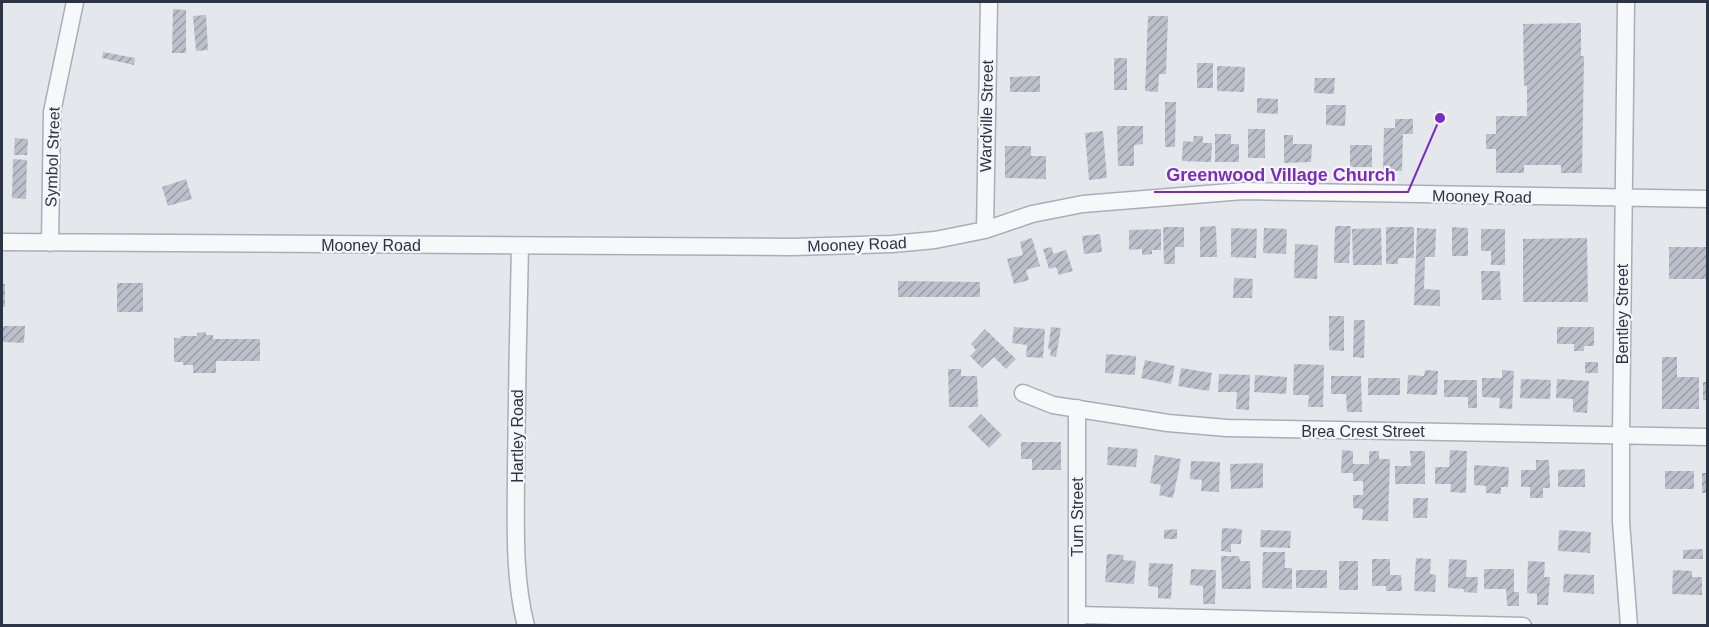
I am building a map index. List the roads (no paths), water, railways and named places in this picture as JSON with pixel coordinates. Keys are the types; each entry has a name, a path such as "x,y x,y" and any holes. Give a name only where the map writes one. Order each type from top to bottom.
{"street":[{"name":"Symbol Street","path":"50,243 52,112 75,2"},
{"name":"Wardville Street","path":"986,230 989,2"},
{"name":"Bentley Street","path":"1626,2 1622,198 1621,522 1629,626"},
{"name":"Mooney Road","path":"2,242 793,247 892,244 934,240 986,230 1032,214 1083,204 1243,191 1707,199"},
{"name":"Hartley Road","path":"520,246 517,552 519,585 526,626"},
{"name":"Brea Crest Street","path":"1023,393 1053,405 1168,423 1227,428 1707,437"},
{"name":"Turn Street","path":"1077,408 1077,620"},
{"path":"1077,620 1523,626"}],"place":[{"name":"Greenwood Village Church","path":"1440,118"}]}
